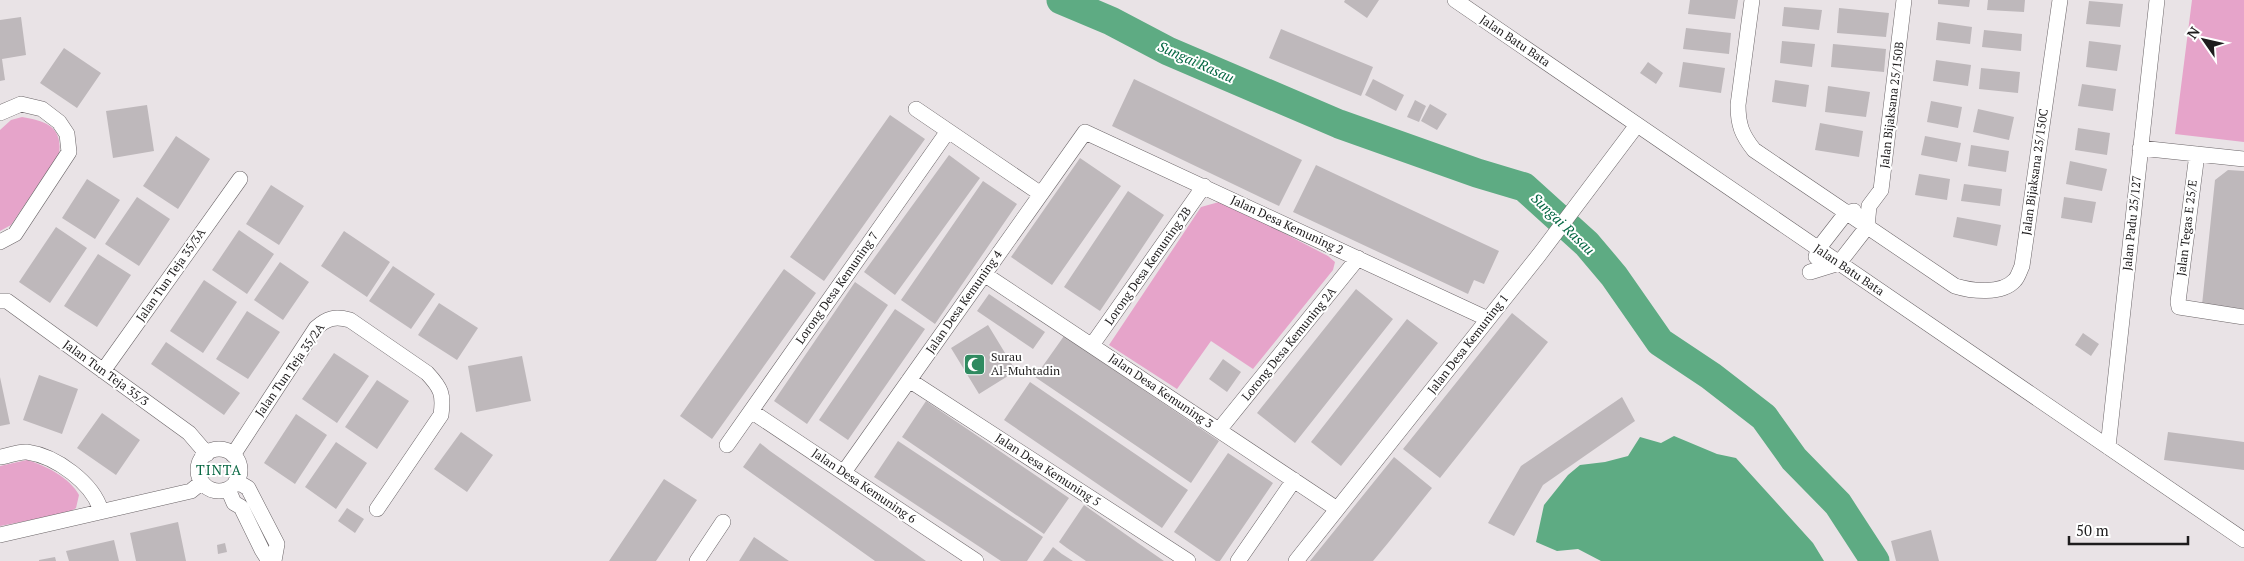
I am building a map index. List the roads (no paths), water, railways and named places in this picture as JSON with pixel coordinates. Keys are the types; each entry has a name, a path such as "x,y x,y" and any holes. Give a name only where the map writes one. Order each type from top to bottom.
{"street":[{"name":"Jalan Batu Bata","path":"1455,0 2244,540"},
{"path":"1752,0 1738,105 1738,121 1743,136 1754,150 1867,227"},
{"name":"Jalan Bijaksana 25/150B","path":"1869,206 1881,190 1904,0"},
{"name":"Jalan Bijaksana 25/150C","path":"1867,227 1955,286 1970,291 2003,288 2015,281 2022,266 2060,0"},
{"name":"Jalan Padu 25/127","path":"2108,447 2157,0"},
{"path":"0,113 21,104 42,109 59,122 67,134 69,152 15,234 0,242"},
{"path":"916,109 1041,194"},
{"name":"Jalan Desa Kemuning 1","path":"1296,561 1488,319 1637,125"},
{"name":"Lorong Desa Kemuning 7","path":"727,445 948,131"},
{"name":"Jalan Desa Kemuning 4","path":"844,472 1085,132"},
{"name":"Jalan Desa Kemuning 2","path":"1085,132 1488,319"},
{"path":"2140,148 2244,159"},
{"name":"Jalan Tegas E 25/E","path":"2196,154 2178,302 2179,307 2244,317"},
{"name":"Jalan Tun Teja 35/3A","path":"103,371 240,179"},
{"name":"Lorong Desa Kemuning 2B","path":"1092,345 1204,186"},
{"path":"1869,206 1867,227 1839,263 1810,272 1818,249 1846,213 1869,206"},
{"name":"Lorong Desa Kemuning 2A","path":"1219,430 1358,258"},
{"name":"Jalan Desa Kemuning 3","path":"984,274 1337,509"},
{"name":"Jalan Tun Teja 35/3","path":"0,301 7,301 189,433 206,454"},
{"name":"Jalan Tun Teja 35/2A","path":"233,455 316,328 325,320 338,317 350,320 428,372 438,384 443,398 441,415 377,509"},
{"name":"Jalan Desa Kemuning 5","path":"909,380 1188,561"},
{"name":"Jalan Desa Kemuning 6","path":"751,411 976,561"},
{"path":"270,561 257,541 233,491 239,465 233,455 222,450 206,454 199,465 198,471 202,482 212,490 218,491 233,491 248,488 277,544 274,561"},
{"path":"0,458 24,452 41,455 62,466 87,487 98,501 101,511"},
{"path":"1238,561 1294,480"},
{"path":"0,535 191,491 202,482"},
{"path":"697,561 723,522"}],"waterway":[{"name":"Sungai Rasau","path":"1061,0 1111,21 1168,51 1339,124 1477,173 1524,187 1587,244 1614,276 1660,342 1711,376 1764,417 1794,459 1838,504 1875,561"}],"place":[{"name":"Surau Al-Muhtadin","path":"975,364"}],"district":[{"name":"TINTA","path":"219,470"}]}
